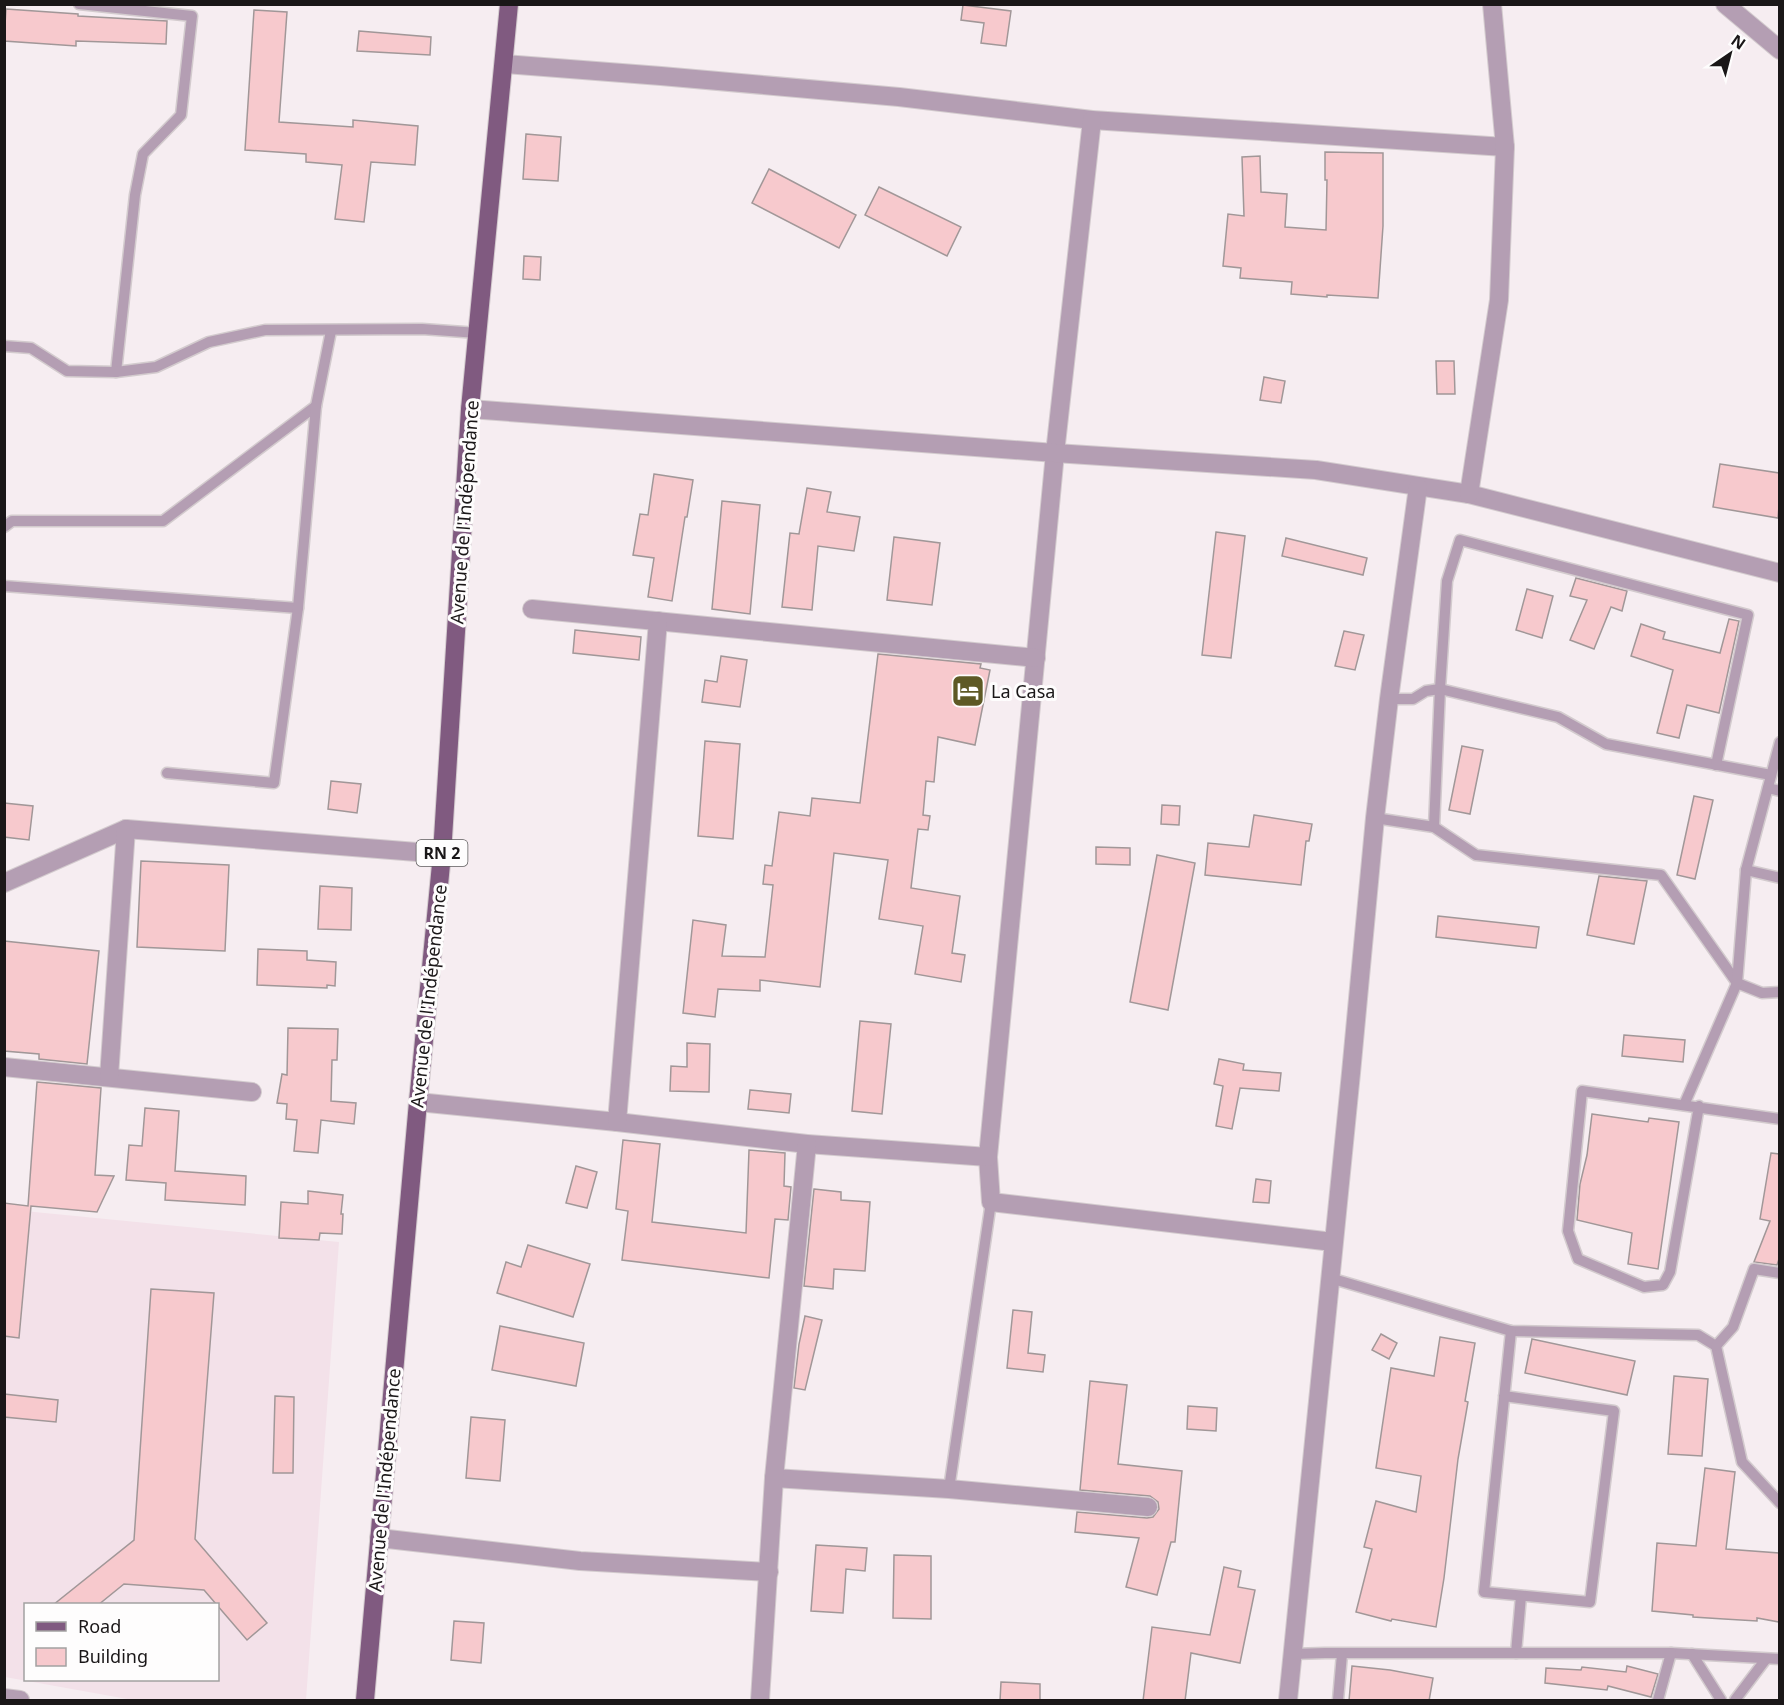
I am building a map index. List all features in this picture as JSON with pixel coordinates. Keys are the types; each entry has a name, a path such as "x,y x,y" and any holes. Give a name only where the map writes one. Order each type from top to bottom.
{"main road":[{"name":"Avenue de l'Indépendance","path":"365,1701 442,854 470,409 509,4"}],"street":[{"path":"1469,494 1499,300 1505,147 1492,4"},
{"path":"1725,4 1779,50"},
{"path":"504,64 899,96 1092,120 1505,147"},
{"path":"1092,120 1055,453 988,1157 991,1202 1333,1242"},
{"path":"470,409 1055,453 1316,470 1469,494 1779,573"},
{"path":"1288,1701 1375,818 1418,487"},
{"path":"532,609 1036,658"},
{"path":"617,1122 658,621"},
{"path":"109,1077 126,829"},
{"path":"4,883 126,829 442,854"},
{"path":"4,1067 252,1092"},
{"path":"418,1102 807,1144 988,1157"},
{"path":"760,1701 774,1478 807,1144"},
{"path":"774,1478 1148,1507"},
{"path":"379,1538 580,1561 769,1572"},
{"path":"4,1698 20,1701"}],"lane":[{"path":"79,4 192,16 181,115 143,154 135,195 116,372"},
{"path":"4,346 31,348 67,370 116,372 156,367 209,342 265,330 422,329 478,333"},
{"path":"167,773 274,783 298,608 316,406 331,331"},
{"path":"4,527 12,521 163,521 316,406"},
{"path":"1434,827 1447,581 1460,540 1748,615 1716,765"},
{"path":"4,586 298,608"},
{"path":"1389,699 1413,699 1426,692 1440,689 1558,717 1606,744 1771,775"},
{"path":"1684,1105 1737,983 1746,870 1779,742"},
{"path":"1768,788 1779,790"},
{"path":"1375,818 1434,827 1476,855 1661,875 1737,983 1762,993 1779,992"},
{"path":"1746,870 1779,878"},
{"path":"1699,1106 1670,1272 1663,1285 1644,1287 1578,1258 1568,1231 1581,1091 1699,1106 1779,1119"},
{"path":"949,1490 991,1202"},
{"path":"1716,1346 1733,1327 1754,1269 1779,1273"},
{"path":"1330,1278 1511,1331 1698,1335 1716,1346 1742,1462 1779,1503"},
{"path":"1504,1396 1614,1411 1590,1602 1484,1592 1504,1396 1511,1331"},
{"path":"1516,1653 1521,1596"},
{"path":"1292,1654 1671,1653 1779,1659"},
{"path":"1658,1701 1671,1653"},
{"path":"1338,1701 1342,1654"},
{"path":"1692,1654 1721,1701"},
{"path":"1735,1701 1766,1659"}],"shaded area":[{"path":"4,1209 339,1242 306,1700 133,1700 27,1681 219,1681 219,1603 24,1603 24,1680 5,1677"}],"building":[{"path":"963,5 1011,11 1006,46 981,43 984,23 961,20"},
{"path":"6,9 167,21 166,44 76,41 76,46 4,41"},
{"path":"254,10 287,12 279,122 353,127 353,120 418,126 415,165 371,162 364,222 335,219 342,165 306,162 306,154 245,150"},
{"path":"359,31 431,37 430,55 357,51"},
{"path":"526,134 561,137 558,181 523,179"},
{"path":"1325,152 1383,153 1383,226 1378,298 1291,294 1292,282 1240,278 1241,268 1223,266 1228,214 1244,216 1242,157 1260,156 1261,192 1287,194 1285,227 1326,230"},
{"path":"769,169 856,215 839,248 752,203"},
{"path":"879,187 961,227 947,256 865,215"},
{"path":"524,256 541,257 540,280 523,279"},
{"path":"1436,361 1454,361 1455,394 1437,394"},
{"path":"1264,377 1285,381 1281,403 1260,400"},
{"path":"1720,464 1779,473 1778,518 1713,507"},
{"path":"654,474 693,480 672,601 648,597 654,558 633,555 640,514 648,515"},
{"path":"807,488 831,492 827,512 860,517 854,551 818,546 812,610 782,607 790,533 799,534"},
{"path":"722,501 760,505 750,614 712,609"},
{"path":"1216,532 1245,536 1231,658 1202,655"},
{"path":"894,537 940,543 932,605 887,600"},
{"path":"1286,538 1367,558 1363,575 1282,556"},
{"path":"1576,578 1627,591 1622,611 1611,607 1594,649 1570,640 1587,600 1570,596"},
{"path":"1527,589 1553,596 1542,638 1516,630"},
{"path":"1729,619 1739,621 1719,713 1687,705 1679,738 1657,733 1673,670 1631,656 1641,624 1665,632 1663,639 1720,653"},
{"path":"575,630 641,637 639,660 573,653"},
{"path":"1344,631 1364,635 1355,670 1335,666"},
{"path":"878,654 981,664 980,668 990,670 975,745 938,737 934,782 926,781 923,815 930,816 928,830 918,829 911,888 960,896 952,953 965,955 961,982 915,974 923,926 879,919 888,860 834,853 820,987 760,980 760,991 718,989 715,1017 683,1013 693,920 726,925 722,956 765,957 773,885 763,884 765,865 772,866 779,812 810,816 812,798 860,803"},
{"path":"721,656 747,660 740,707 702,702 705,680 717,682"},
{"path":"705,741 740,744 733,839 698,836"},
{"path":"1462,746 1483,750 1470,814 1449,810"},
{"path":"331,781 361,784 357,813 328,809"},
{"path":"1694,796 1713,800 1695,879 1677,875"},
{"path":"4,803 33,806 29,840 4,837"},
{"path":"1162,805 1180,806 1179,825 1161,824"},
{"path":"1254,815 1312,824 1309,841 1306,841 1301,885 1205,875 1208,843 1249,847"},
{"path":"1096,847 1130,848 1130,865 1096,864"},
{"path":"1157,855 1195,863 1168,1010 1130,1002"},
{"path":"141,861 229,865 225,951 137,947"},
{"path":"1599,876 1647,881 1634,944 1587,935"},
{"path":"320,886 352,888 351,930 318,929"},
{"path":"1438,916 1539,927 1536,948 1436,937"},
{"path":"4,941 99,951 87,1064 39,1059 39,1054 4,1051"},
{"path":"258,949 307,951 307,960 336,962 335,986 327,985 327,988 257,985"},
{"path":"860,1021 891,1024 882,1114 852,1111"},
{"path":"288,1028 338,1029 337,1060 332,1060 331,1101 356,1103 354,1124 321,1120 318,1153 294,1151 297,1120 286,1119 287,1104 277,1103 282,1074 287,1075"},
{"path":"1624,1035 1685,1040 1683,1062 1622,1056"},
{"path":"687,1043 710,1044 709,1092 670,1091 671,1066 687,1067"},
{"path":"1219,1059 1244,1064 1243,1070 1281,1073 1279,1091 1240,1088 1232,1129 1216,1126 1223,1086 1214,1084"},
{"path":"37,1082 101,1088 95,1175 114,1176 97,1212 31,1206 19,1338 4,1336 4,1203 28,1206"},
{"path":"750,1090 791,1094 789,1113 748,1109"},
{"path":"145,1108 179,1111 175,1171 246,1176 245,1205 165,1200 166,1183 126,1180 129,1145 142,1146"},
{"path":"1592,1114 1648,1122 1649,1118 1679,1122 1658,1269 1628,1264 1632,1233 1577,1220 1580,1184 1587,1155"},
{"path":"623,1140 660,1144 652,1222 746,1233 749,1150 785,1153 784,1186 791,1187 788,1220 775,1219 769,1278 622,1260 628,1211 616,1209"},
{"path":"1771,1153 1779,1154 1779,1259 1777,1265 1754,1262 1770,1221 1760,1219"},
{"path":"576,1166 597,1172 587,1208 566,1203"},
{"path":"1256,1179 1271,1181 1269,1203 1253,1202"},
{"path":"814,1189 841,1192 841,1200 870,1202 865,1271 834,1269 833,1289 804,1286"},
{"path":"308,1191 343,1195 342,1234 320,1233 319,1240 279,1238 281,1202 308,1204"},
{"path":"528,1245 590,1264 573,1317 497,1293 506,1262 521,1267"},
{"path":"151,1289 214,1293 195,1539 267,1623 247,1640 219,1607 219,1603 215,1603 204,1590 124,1584 100,1603 55,1603 134,1540"},
{"path":"1013,1310 1032,1312 1028,1353 1045,1355 1043,1372 1007,1368"},
{"path":"805,1316 822,1320 805,1390 794,1388"},
{"path":"500,1326 584,1343 576,1386 492,1370"},
{"path":"1381,1334 1397,1343 1389,1359 1372,1350"},
{"path":"1440,1337 1475,1343 1465,1401 1468,1402 1458,1459 1436,1627 1392,1619 1391,1621 1356,1612 1372,1549 1364,1547 1376,1501 1416,1512 1421,1476 1376,1468 1391,1368 1434,1376"},
{"path":"1532,1339 1635,1361 1627,1395 1525,1373"},
{"path":"1674,1376 1708,1379 1702,1456 1668,1454"},
{"path":"1090,1381 1127,1385 1118,1464 1182,1471 1175,1542 1171,1542 1157,1595 1126,1587 1139,1538 1075,1532 1077,1512 1147,1518 1153,1517 1159,1509 1158,1502 1150,1496 1080,1490"},
{"path":"4,1394 58,1400 56,1422 4,1417"},
{"path":"275,1396 294,1397 293,1473 273,1473"},
{"path":"1188,1406 1217,1408 1216,1431 1187,1429"},
{"path":"471,1417 505,1420 500,1481 466,1478"},
{"path":"1705,1468 1735,1472 1726,1549 1779,1553 1779,1622 1757,1618 1757,1621 1693,1617 1693,1615 1652,1611 1657,1543 1696,1546"},
{"path":"816,1545 867,1548 865,1571 846,1569 843,1613 811,1611"},
{"path":"894,1555 931,1556 931,1619 893,1618"},
{"path":"1224,1567 1241,1571 1238,1587 1255,1590 1240,1663 1191,1653 1185,1701 1143,1701 1152,1627 1210,1635"},
{"path":"454,1621 484,1623 481,1663 451,1660"},
{"path":"1352,1666 1433,1678 1429,1701 1349,1701"},
{"path":"1627,1666 1658,1674 1651,1697 1608,1686 1607,1690 1545,1683 1546,1668 1581,1670 1582,1667 1626,1672"},
{"path":"1001,1682 1040,1684 1040,1701 1000,1701"}],"place":[{"name":"La Casa","path":"968,691"}]}
